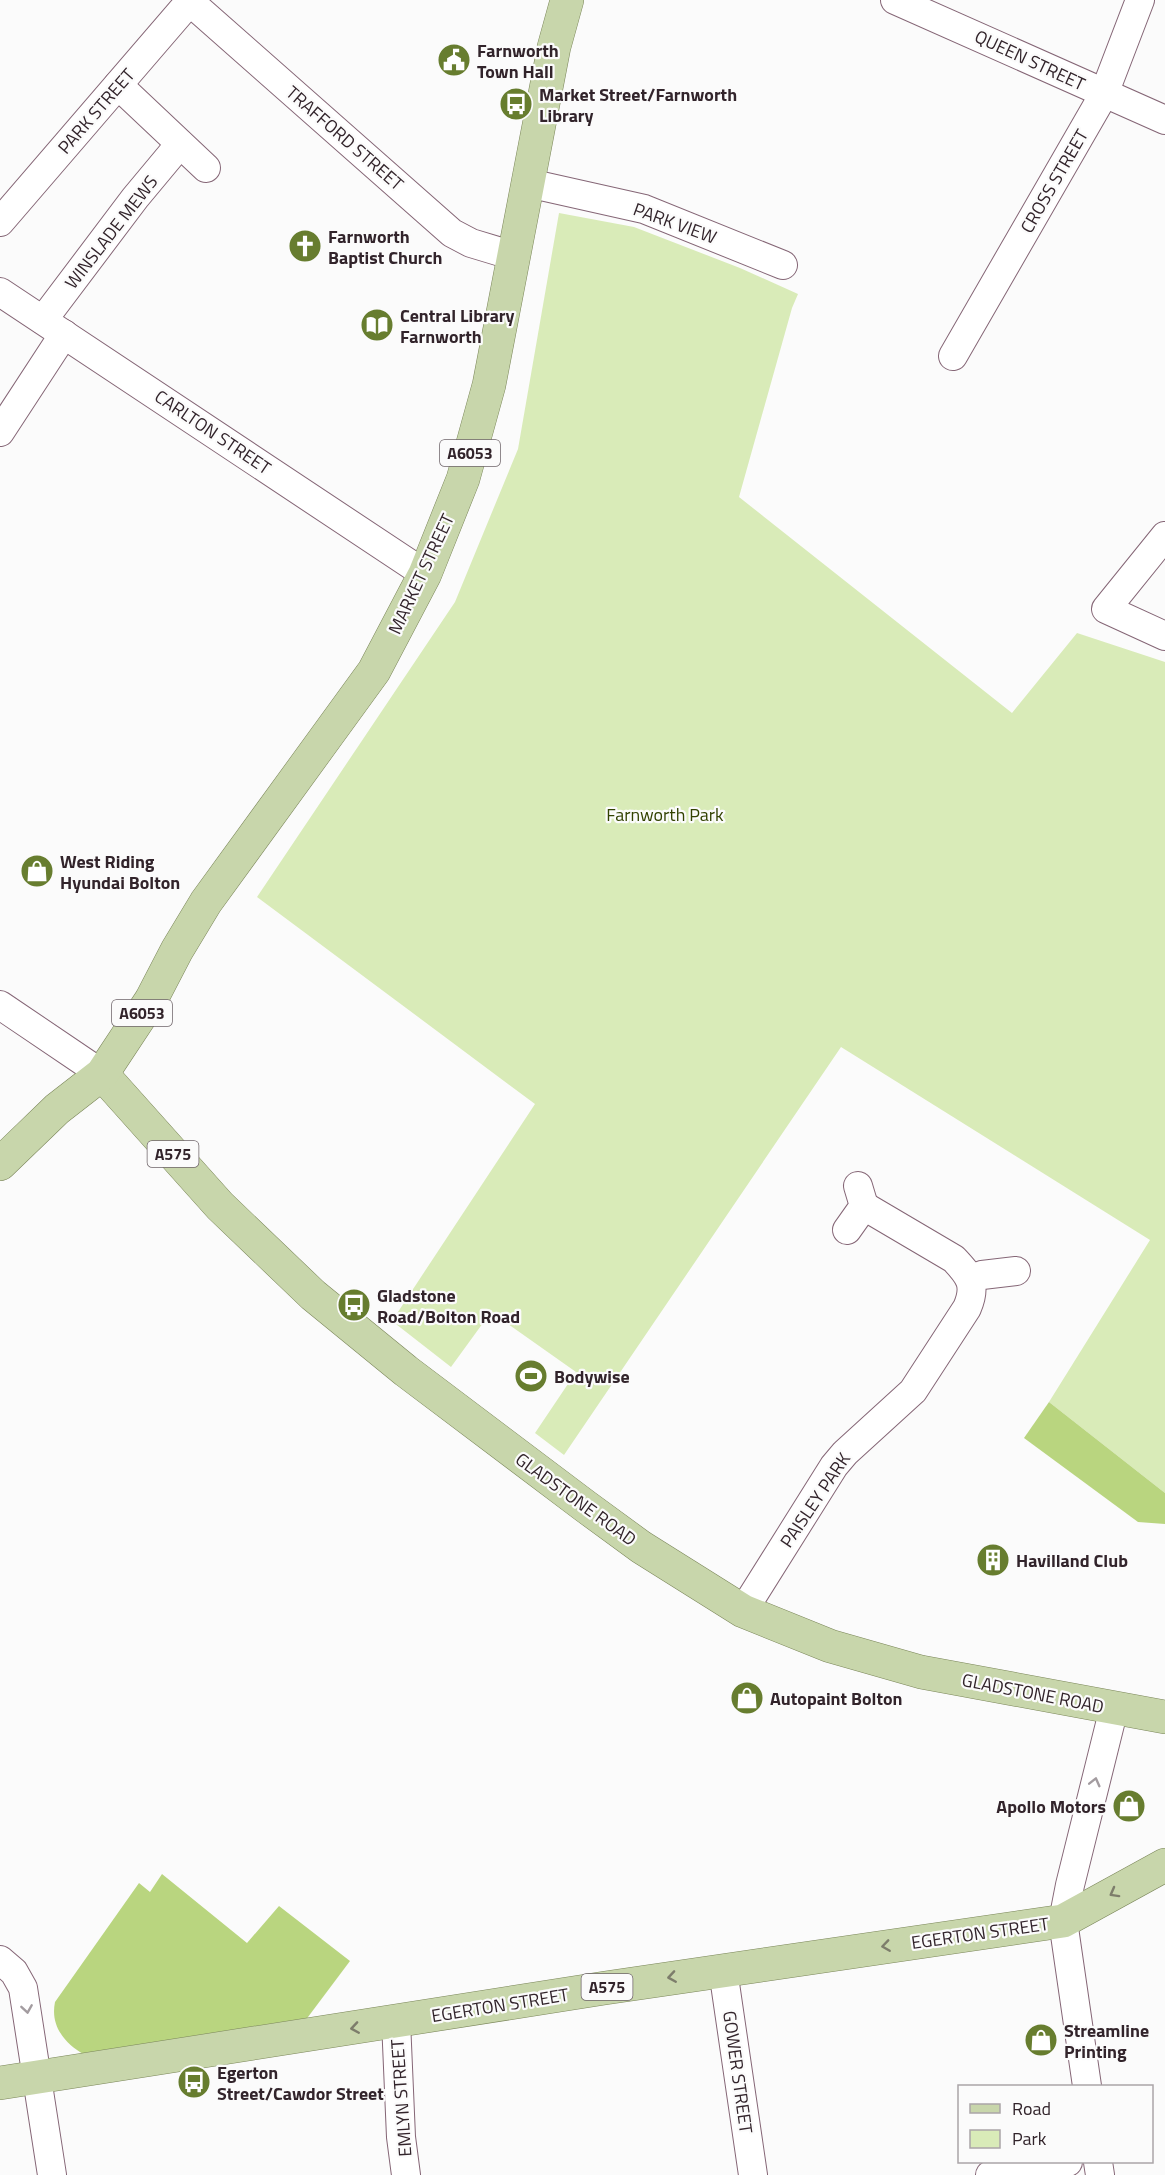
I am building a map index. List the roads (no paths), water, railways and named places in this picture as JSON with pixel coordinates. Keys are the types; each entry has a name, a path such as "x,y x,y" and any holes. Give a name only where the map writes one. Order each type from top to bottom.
{"main road":[{"name":"MARKET STREET","path":"102,1074 151,1000 206,902 374,671 425,573 463,479 489,385 554,47 567,0"},
{"name":"A6053","path":"0,1164 57,1109 102,1074"},
{"name":"GLADSTONE ROAD","path":"102,1074 220,1206 313,1295 406,1371 585,1506 641,1547 742,1611 830,1646 921,1672 1165,1717"},
{"name":"EGERTON STREET","path":"0,2083 723,1970 1063,1921 1165,1865"}],"street":[{"name":"QUEEN STREET","path":"895,0 983,37 1165,120"},
{"name":"CROSS STREET","path":"953,356 1104,94 1140,0"},
{"name":"PARK STREET","path":"0,222 190,1"},
{"name":"TRAFFORD STREET","path":"190,1 452,233 471,243 514,256"},
{"path":"118,85 206,168"},
{"name":"WINSLADE MEWS","path":"0,432 54,327 135,198 180,144"},
{"name":"PARK VIEW","path":"528,183 644,208 783,265"},
{"name":"CARLTON STREET","path":"0,292 425,573"},
{"path":"1165,536 1106,609 1165,636"},
{"path":"0,1005 102,1074"},
{"path":"847,1230 861,1196 954,1258 970,1279 982,1275 1016,1271"},
{"name":"PAISLEY PARK","path":"742,1611 834,1466 912,1391 967,1308 972,1297 970,1279"},
{"path":"1087,2085 1063,1921 1114,1708"},
{"path":"0,1960 14,1972 23,1989 52,2175"},
{"name":"GOWER STREET","path":"723,1970 753,2175"},
{"name":"EMLYN STREET","path":"396,2021 401,2137 406,2175"},
{"path":"990,2175 1062,2163"}],"place":[{"name":"Farnworth Town Hall","path":"454,60"},
{"name":"Market Street/Farnworth Library","path":"516,104"},
{"name":"Farnworth Baptist Church","path":"305,246"},
{"name":"Central Library Farnworth","path":"377,325"},
{"name":"West Riding Hyundai Bolton","path":"37,871"},
{"name":"Gladstone Road/Bolton Road","path":"354,1305"},
{"name":"Bodywise","path":"531,1376"},
{"name":"Havilland Club","path":"993,1560"},
{"name":"Autopaint Bolton","path":"747,1698"},
{"name":"Apollo Motors","path":"1129,1806"},
{"name":"Streamline Printing","path":"1041,2040"},
{"name":"Egerton Street/Cawdor Street","path":"194,2082"}],"park label":[{"name":"Farnworth Park","path":"665,814"}]}
